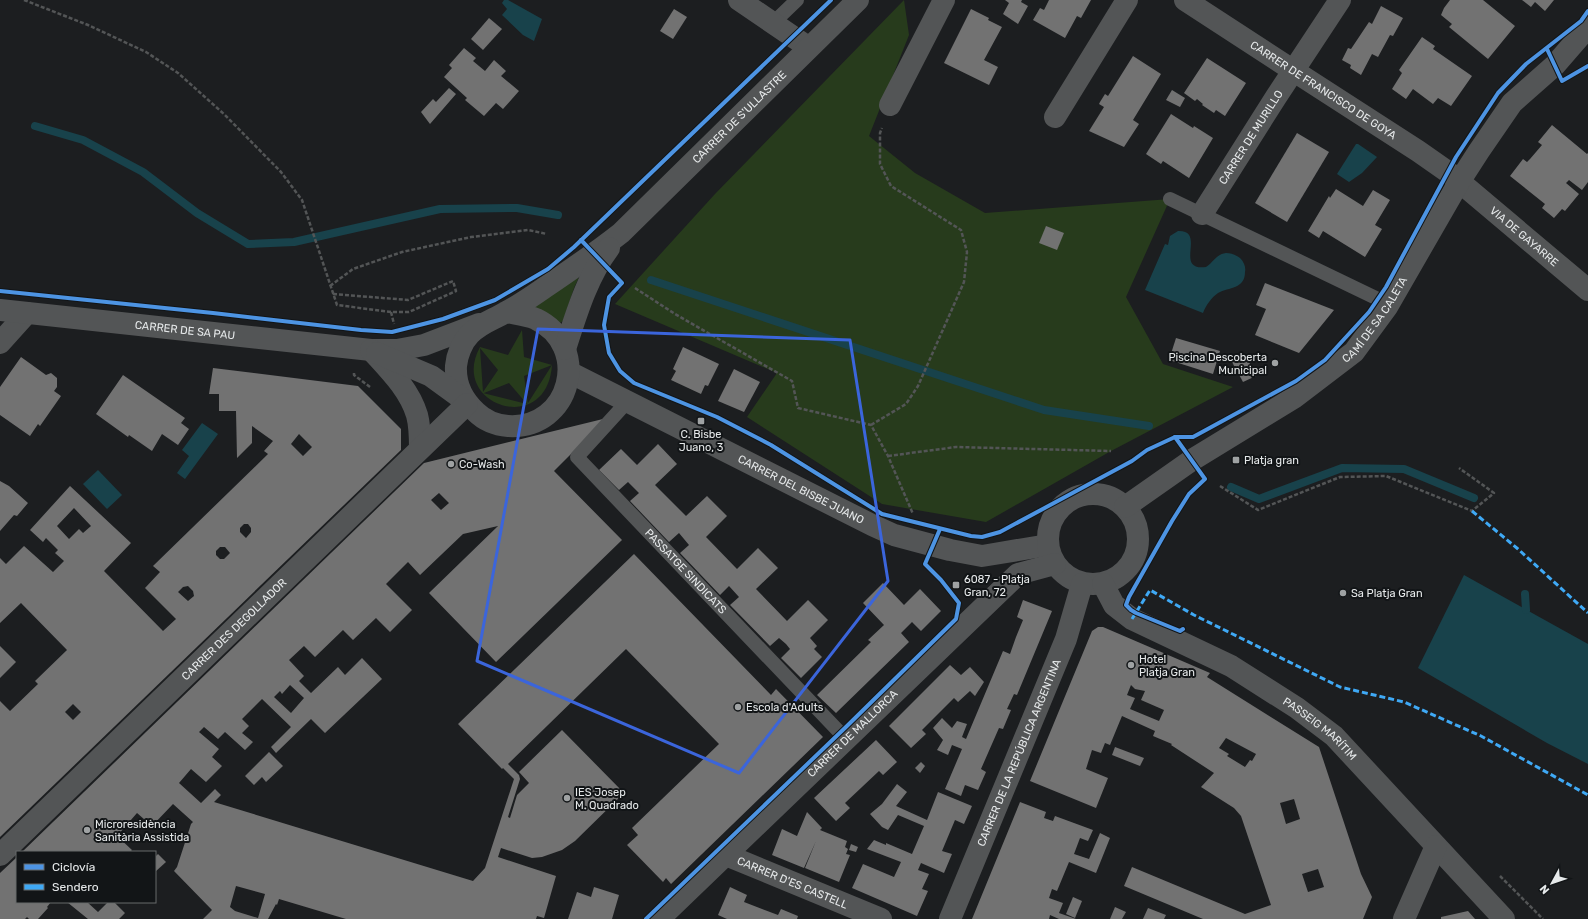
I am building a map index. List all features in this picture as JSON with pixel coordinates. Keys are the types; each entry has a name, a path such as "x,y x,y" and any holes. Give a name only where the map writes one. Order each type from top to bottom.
{"street":[{"path":"739,0 808,47"},
{"name":"CARRER DE S'ULLASTRE","path":"565,349 582,300 595,271 605,254 621,234 808,47 858,0"},
{"path":"890,105 944,0"},
{"path":"1055,117 1127,0"},
{"name":"CARRER DE FRANCISCO DE GOYA","path":"1185,0 1418,151 1459,182"},
{"name":"CARRER DE MURILLO","path":"1202,214 1340,0"},
{"name":"CAMÍ DE SA CALETA","path":"1125,507 1192,460 1295,396 1354,352 1387,307 1459,182 1512,103 1555,64 1588,27"},
{"name":"CAMÍ DE SA CALETA","path":"1555,64 1588,50"},
{"name":"VIA DE GAYARRE","path":"1459,182 1588,290"},
{"name":"CARRER DE S'ULLASTRE","path":"506,312 586,261 621,234"},
{"name":"CARRER DE SA PAU","path":"0,310 371,350 397,350 424,345 482,323"},
{"path":"506,312 536,319 551,329 565,349 569,372 565,391 555,408 539,421 520,427 500,425 482,418 466,402 458,384 456,367 460,350 469,335 482,323 506,312"},
{"path":"0,343 27,313"},
{"path":"371,350 396,376 410,397 418,416 420,449"},
{"name":"CARRER DE SA PAU","path":"371,350 431,376 466,402"},
{"name":"CARRER DEL BISBE JUANO","path":"569,372 894,535 950,550 982,556 1051,555"},
{"name":"CARRER DES DEGOLLADOR","path":"0,855 420,449 466,402"},
{"path":"1092,494 1104,495 1125,507 1132,516 1138,536 1135,557 1130,566 1113,580 1093,584 1072,580 1062,573 1051,555 1048,532 1051,520 1058,510 1068,501 1079,496 1092,494"},
{"name":"CARRER DE MALLORCA","path":"659,919 1018,574 1051,555"},
{"name":"PASSEIG MARÍTIM","path":"1093,584 1114,605 1132,619 1231,666 1297,708 1334,736 1504,919"},
{"name":"CARRER DE LA REPÚBLICA ARGENTINA","path":"950,919 1066,640 1093,584"},
{"path":"1404,919 1436,846"},
{"name":"CARRER D'ES CASTELL","path":"726,855 881,919"}],"lane":[{"path":"773,23 797,0"},
{"path":"1170,199 1378,299 1387,307"},
{"name":"PASSATGE SINDICATS","path":"627,402 577,457 846,739"}],"path":[{"path":"24,0 88,25 146,52 178,73 225,115 281,172 302,200 321,260 337,306 392,312 410,312 456,290 453,281 408,300 333,294"},
{"path":"635,288 675,314 792,381 798,408 871,425 906,404 918,386 964,282 967,252 961,230 891,186 880,164 880,133 890,105"},
{"path":"330,286 353,269 402,252 478,236 528,230 547,234"},
{"path":"392,312 394,324"},
{"path":"871,425 888,456 913,514"},
{"path":"888,456 956,447 1111,451"},
{"path":"1220,486 1258,510 1340,477 1386,476 1472,511 1494,493 1459,468"}],"highlighted area":[{"path":"538,329 850,340 888,581 739,773 477,661"}],"green space":[{"path":"904,0 909,35 869,136 915,173 985,213 1170,199 1126,297 1163,364 1233,387 1111,451 986,522 882,504 747,417 777,373 615,304 715,194"},
{"path":"579,277 563,321 558,324 535,309 536,303"},
{"path":"522,330 524,357 552,365 524,376 527,404 509,383 484,393 483,392 477,385 474,367 480,347 508,355","holes":["480,348 498,370 483,392"]},
{"path":"552,365 546,388 534,401 528,403"},
{"path":"484,393 526,404 519,407 502,405 487,397"}],"water":[{"path":"504,0 508,0 542,19 534,41 523,35 502,15 507,9 502,3"},
{"path":"1356,144 1377,157 1362,173 1349,182 1337,174"},
{"path":"1178,231 1186,232 1190,237 1190,257 1192,263 1197,267 1206,267 1217,257 1226,253 1238,257 1244,265 1245,270 1242,282 1236,287 1222,291 1215,295 1203,313 1145,290 1165,244 1168,245 1170,236"},
{"path":"202,423 218,434 185,479 177,473 189,456 182,450"},
{"path":"98,470 122,495 107,509 83,484"},
{"path":"1464,575 1588,644 1588,764 1547,743 1418,668"}],"building":[{"path":"1005,0 1022,0 1021,2 1028,6 1018,24 1003,14 1009,3"},
{"path":"1049,0 1091,0 1081,18 1077,16 1065,38 1033,20 1040,8 1044,10"},
{"path":"1450,0 1483,0 1515,26 1488,59 1449,27 1452,24 1441,15"},
{"path":"1522,0 1554,0 1545,11 1535,2 1531,7"},
{"path":"1381,6 1403,18 1393,36 1390,35 1378,57 1372,54 1361,75 1350,68 1351,65 1342,60 1348,48 1351,49 1369,22 1372,24"},
{"path":"674,9 687,17 673,39 660,31"},
{"path":"971,9 989,18 988,20 1002,27 984,60 998,67 989,85 944,63"},
{"path":"489,18 502,29 483,50 471,39"},
{"path":"1422,37 1435,46 1433,49 1472,76 1451,106 1438,98 1433,104 1413,89 1406,99 1392,89 1402,73 1399,70"},
{"path":"464,48 476,58 473,61 485,71 494,60 506,71 501,76 519,91 503,109 496,103 484,116 465,100 467,98 444,77 452,68 449,65"},
{"path":"1133,56 1161,74 1133,120 1139,124 1124,147 1089,131 1104,107 1099,104 1100,102 1105,94 1108,96"},
{"path":"1207,58 1246,83 1225,116 1216,110 1214,113 1202,105 1203,104 1197,99 1195,101 1184,93"},
{"path":"449,88 456,94 430,124 421,112 433,99 436,102"},
{"path":"1172,90 1185,98 1180,107 1166,100"},
{"path":"1171,114 1193,128 1194,126 1213,138 1189,178 1163,161 1161,164 1146,154"},
{"path":"1552,125 1587,154 1588,153 1588,182 1582,190 1569,180 1566,183 1579,194 1565,211 1562,209 1554,218 1542,208 1545,204 1510,176 1523,159 1527,162 1542,145 1538,142"},
{"path":"1297,133 1329,152 1287,222 1255,203"},
{"path":"1336,189 1363,206 1373,190 1390,200 1375,225 1382,229 1365,257 1323,231 1319,238 1308,231 1329,196 1330,198"},
{"path":"1046,226 1064,233 1057,250 1039,243"},
{"path":"1265,283 1334,310 1299,353 1255,335 1266,309 1256,305"},
{"path":"1176,338 1220,351 1213,374 1169,360"},
{"path":"683,347 719,364 708,386 705,385 701,394 671,380 676,371 673,369"},
{"path":"21,357 46,375 51,373 57,378 57,387 54,391 61,396 40,426 38,424 30,436 0,415 0,387"},
{"path":"1240,358 1249,362 1256,376 1243,382 1232,362"},
{"path":"213,368 358,386 401,429 401,450 0,837 0,701 10,711 38,684 35,681 67,650 21,603 0,623 0,558 6,564 24,546 53,572 64,561 55,553 58,550 46,538 43,542 30,530 70,486 131,543 104,571 163,631 176,619 145,588 160,572 153,566 268,454 264,451 273,441 252,426 252,443 237,458 236,411 219,411 219,394 209,394","holes":["299,434 312,447 303,456 291,444","74,508 91,526 83,533 79,529 69,539 57,526","244,524 248,524 251,528 251,532 246,538 240,532 240,528","220,547 225,547 230,553 224,559 220,559 216,555 216,551","188,586 193,591 194,596 188,601 178,592 183,587","73,704 81,712 73,720 65,712"]},
{"path":"734,369 760,382 744,412 718,401"},
{"path":"123,375 185,418 181,423 189,429 178,445 162,434 152,451 129,435 128,437 96,414"},
{"path":"607,418 554,471 622,540 496,662 429,593 498,526 463,534 420,575 408,562 386,584 412,610 390,632 376,618 353,640 343,630 315,657 304,646 289,660 304,676 299,681 311,693 338,667 345,675 362,658 382,679 325,733 311,719 276,753 271,747 291,727 262,699 242,719 249,726 242,733 253,742 245,750 225,732 218,739 204,727 199,732 219,749 212,757 222,766 206,782 191,769 179,783 201,803 215,789 221,795 214,802 473,881 485,868 514,779 503,768 502,769 458,724 634,554 771,695 776,689 823,737 671,884 666,878 663,882 627,845 638,835 632,828 719,744 626,649 508,764 519,775 520,779 508,817 510,818 517,795 529,783 519,772 562,730 624,793 575,841 562,850 542,857 532,858 501,848 498,857 556,876 544,918 537,916 536,919 346,919 279,899 268,919 203,919 212,910 174,871 177,867 191,824 193,822 173,804 152,826 137,813 117,836 132,850 131,851 23,851 424,463","holes":["439,493 449,503 441,510 431,500","290,685 304,698 291,713 274,697 280,691 282,694","236,886 265,894 258,918 235,911 230,907"]},
{"path":"658,444 677,464 655,485 686,516 707,496 727,516 706,537 737,569 758,548 778,568 756,589 787,621 808,600 828,620 810,638 817,646 814,649 822,657 801,678 781,658 790,649 786,644 779,638 770,646 730,605 739,597 729,586 720,595 680,553 689,545 679,533 669,542 630,501 639,493 628,482 619,490 599,470 621,449 637,465"},
{"path":"0,481 9,486 28,503 17,516 14,515 0,531"},
{"path":"883,583 904,605 920,589 941,611 921,631 912,622 901,633 909,642 836,713 817,695 871,642 868,640 884,625 863,603"},
{"path":"1023,600 1052,611 1017,695 1014,694 1007,709 1011,710 1003,729 999,728 981,769 986,772 978,790 965,785 961,796 945,789 962,749 952,745 948,755 937,750 943,740 933,728 942,718 952,728 957,721 967,724 962,737 966,739 1003,651 1010,654 1023,620 1017,617"},
{"path":"1098,627 1103,627 1210,673 1207,677 1319,747 1361,874 1372,897 1363,919 1203,919 1124,886 1132,867 1245,914 1271,905 1241,816 1234,808 1201,787 1214,773 1171,745 1172,744 1153,736 1155,731 1122,716 1110,745 1105,743 1101,753 1092,750 1086,769 1108,778 1096,808 1030,781 1092,631","holes":["1131,685 1135,689 1145,691 1141,700 1164,710 1159,721 1130,709 1135,698 1127,695","1226,738 1256,754 1252,761 1250,760 1245,767 1227,756 1229,754 1219,748","1294,799 1300,819 1286,824 1280,803","1318,869 1324,887 1308,892 1302,874"]},
{"path":"0,646 16,662 0,678"},
{"path":"950,665 961,675 970,667 984,682 975,696 970,691 958,702 954,698 922,730 926,734 911,748 889,726"},
{"path":"876,740 897,762 883,775 879,771 845,803 850,808 836,821 814,798"},
{"path":"1115,747 1144,758 1140,766 1112,755"},
{"path":"269,752 283,766 266,782 262,777 254,785 245,776"},
{"path":"921,762 925,766 920,773 915,768"},
{"path":"897,784 907,792 896,806 927,820 938,792 972,806 964,824 955,820 942,851 952,854 944,873 921,863 918,870 929,874 922,889 928,891 917,916 852,888 863,864 894,877 901,862 867,849 874,840 886,845 886,843 912,854 924,826 898,815 888,830 882,827 870,814 882,804"},
{"path":"1020,802 1046,812 1044,818 1053,821 1055,816 1093,830 1088,841 1080,838 1074,854 1089,859 1100,833 1110,838 1096,873 1069,862 1057,891 1052,889 1049,898 1063,903 1059,913 1076,919 1059,919 1050,915 1049,919 972,919"},
{"path":"807,812 822,828 820,830 847,841 845,847 848,849 846,854 850,855 839,882 805,868 816,841 804,868 772,855 782,829 797,836"},
{"path":"851,844 858,847 856,852 849,850"},
{"path":"158,854 166,862 156,871 156,856"},
{"path":"16,858 16,903 50,903 47,907 48,908 38,919 29,919 27,917 25,919 0,919 0,873"},
{"path":"594,887 619,895 612,919 568,919 577,892 591,897"},
{"path":"730,887 747,895 744,902 778,915 781,909 798,916 797,919 727,919 718,915"},
{"path":"1073,897 1082,901 1075,918 1066,914"},
{"path":"68,903 88,903 98,912 107,903 115,903 125,913 119,919 88,919"},
{"path":"1115,907 1126,912 1122,919 1110,919"},
{"path":"1148,908 1166,915 1164,919 1143,919"},
{"path":"1468,911 1475,919 1441,919 1441,917"}],"waterway":[{"path":"35,126 83,140 143,172 197,213 248,244 294,242 440,209 517,208 558,215"},
{"path":"651,280 1044,410 1149,426"},
{"path":"1231,487 1259,499 1342,468 1404,469 1474,498"},
{"path":"1525,594 1526,610"}],"marked path":[{"path":"1472,511 1518,549 1588,613"},
{"path":"1132,619 1150,590 1194,615 1340,687 1404,702 1481,736 1588,795"}],"cycle path":[{"path":"0,291 361,330 392,332 443,319 495,300 548,269 574,247 831,0"},
{"path":"581,240 622,283 609,297 604,325 609,353 620,371 634,383 717,417 771,445 882,514 971,536 982,537 1000,532 1132,461 1147,450 1175,437 1193,437 1296,381 1325,360 1369,312 1386,287 1456,157 1498,93 1526,64 1581,21 1588,11"},
{"path":"1547,49 1562,81 1588,66"},
{"path":"1175,437 1205,479 1189,494 1172,521 1129,597 1126,605 1136,613 1180,631 1183,629"},
{"path":"646,919 956,619 959,603 941,580 925,564 940,529"}],"place":[{"name":"Piscina Descoberta Municipal","path":"1275,363"},
{"name":"C. Bisbe Juano, 3","path":"701,421"},
{"name":"Platja gran","path":"1236,460"},
{"name":"Co-Wash","path":"451,464"},
{"name":"6087 - Platja Gran, 72","path":"956,585"},
{"name":"Sa Platja Gran","path":"1343,593"},
{"name":"Hotel Platja Gran","path":"1131,665"},
{"name":"Escola d'Adults","path":"738,707"},
{"name":"IES Josep M. Quadrado","path":"567,798"},
{"name":"Microresidència Sanitària Assistida","path":"87,830"}]}
